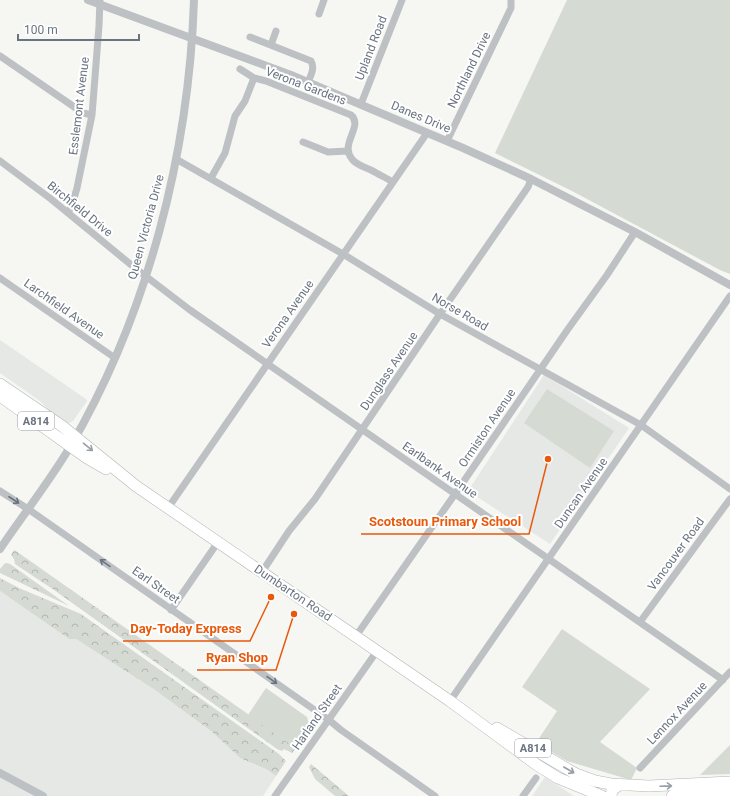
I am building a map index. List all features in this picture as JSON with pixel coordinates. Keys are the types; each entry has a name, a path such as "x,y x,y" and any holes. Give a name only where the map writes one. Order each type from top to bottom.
{"main road":[{"name":"Dumbarton Road","path":"0,384 73,442 87,458 136,486 356,636 552,775 602,796"},
{"name":"Dumbarton Road","path":"0,396 73,442"},
{"name":"Dumbarton Road","path":"450,702 580,776 595,782 623,785"},
{"name":"A814","path":"623,785 656,786 730,782"},
{"path":"611,796 612,790 623,785 632,791 634,796"},
{"path":"672,796 730,791"}],"street":[{"name":"Danes Drive","path":"88,0 100,2 308,82 428,133 531,180 635,232 730,285"},
{"name":"Queen Victoria Drive","path":"0,549 73,442 101,389 115,358 146,276 160,227 176,159 187,92 193,38 194,0"},
{"path":"319,14 324,0"},
{"name":"Upland Road","path":"361,104 402,0"},
{"name":"Northland Drive","path":"511,0 511,8"},
{"name":"Northland Drive","path":"448,142 511,8 518,0"},
{"name":"Esslemont Avenue","path":"68,213 75,199 79,183 92,115 100,26 100,2"},
{"path":"271,45 276,31"},
{"path":"250,37 311,61 313,64 313,69 308,82"},
{"path":"0,56 83,113 92,115"},
{"name":"Verona Gardens","path":"240,69 254,78 266,81 351,115 355,119 356,124 348,143 348,151"},
{"path":"211,178 225,153 234,116 245,101 254,78"},
{"name":"Verona Avenue","path":"168,508 428,133"},
{"path":"303,142 328,152 348,151 354,162 393,182"},
{"name":"Norse Road","path":"176,159 343,254 440,314 642,425 730,489"},
{"name":"Birchfield Drive","path":"0,161 68,213 146,276"},
{"name":"Dunglass Avenue","path":"262,572 289,531 315,499 363,430 440,314 528,187 531,180"},
{"name":"Ormiston Avenue","path":"356,636 611,269 635,232"},
{"name":"Earlbank Avenue","path":"146,276 190,310 267,364 723,680"},
{"name":"Larchfield Avenue","path":"0,278 115,358"},
{"name":"Duncan Avenue","path":"450,702 730,296"},
{"name":"Earl Street","path":"0,491 28,509 329,720 435,796"},
{"name":"Vancouver Road","path":"640,622 730,499"},
{"path":"171,610 218,542"},
{"name":"Harland Street","path":"275,796 377,651"},
{"name":"Lennox Avenue","path":"640,768 730,672"},
{"path":"0,773 43,796"},
{"path":"523,796 536,778"}],"shaded area":[{"path":"0,340 86,399 87,401 73,421 67,424 51,413 40,401 0,373"},
{"path":"544,375 629,428 550,544 468,491"},
{"path":"0,591 69,639 76,639 155,690 211,731 240,758 266,769 276,776 263,796 0,796"},
{"path":"545,777 574,796 532,796"}],"green space":[{"path":"567,0 730,0 730,274 572,191 495,153"},
{"path":"547,389 614,431 590,468 524,423"},
{"path":"14,550 296,748 292,753 284,749 282,751 277,749 54,590 15,564 11,555"},
{"path":"5,563 10,564 69,606 0,573 0,569"},
{"path":"0,578 19,588 81,614 279,754 286,761 276,776 266,769 240,758 211,731 155,690 76,639 69,639 0,591"},
{"path":"562,629 650,689 600,742 637,768 631,780 567,761 536,743 557,711 522,687"},
{"path":"266,688 307,717 310,727 296,748 248,715"},
{"path":"730,745 730,774 700,775"},
{"path":"311,764 349,796 335,796 315,779 309,767"}],"place":[{"name":"Scotstoun Primary School","path":"548,459"},
{"name":"Day-Today Express","path":"271,597"},
{"name":"Ryan Shop","path":"294,614"}]}
